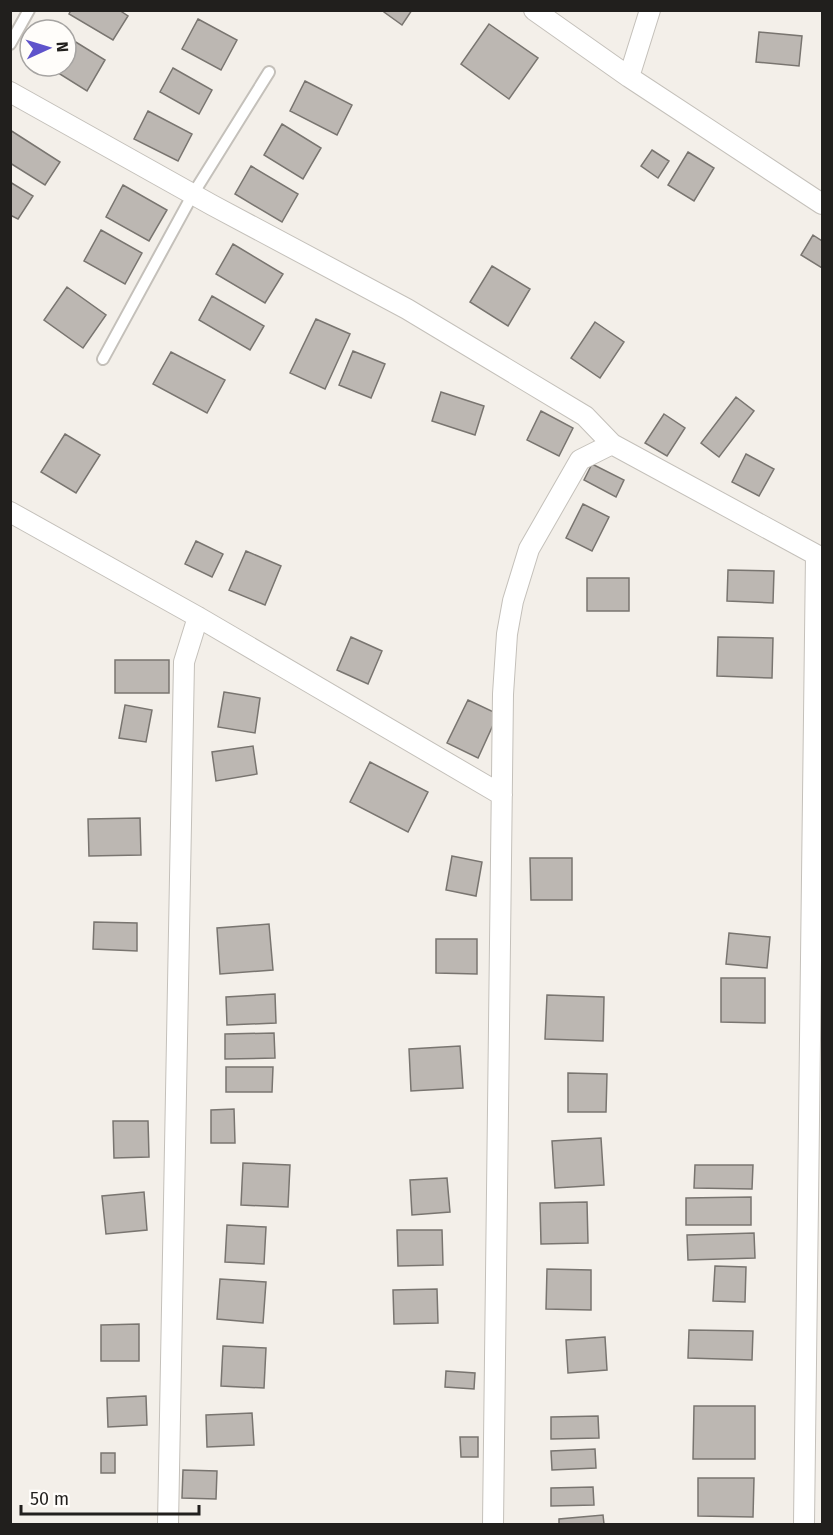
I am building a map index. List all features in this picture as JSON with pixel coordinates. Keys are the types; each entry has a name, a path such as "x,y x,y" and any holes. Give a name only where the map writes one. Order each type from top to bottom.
{"street":[{"path":"534,10 822,204"},
{"path":"629,76 650,10"},
{"path":"10,92 407,309 585,416 612,444 819,557 804,1524"},
{"path":"493,1524 503,694 507,634 513,601 529,549 580,460 612,444"},
{"path":"10,512 198,616 502,795"},
{"path":"168,1524 184,662 198,616"}],"lane":[{"path":"10,44 29,10"},
{"path":"103,359 193,194 268,72"}],"building":[{"path":"71,10 119,10 128,16 113,40 69,14"},
{"path":"385,10 412,10 402,25 384,12"},
{"path":"198,19 237,40 221,70 182,49"},
{"path":"489,24 538,58 509,99 461,64"},
{"path":"759,32 802,36 799,66 756,62"},
{"path":"78,43 105,60 87,91 66,78 78,78"},
{"path":"173,68 212,90 199,114 160,92"},
{"path":"305,81 352,105 337,135 290,111"},
{"path":"148,111 192,134 178,161 134,139"},
{"path":"282,124 321,148 303,179 264,155"},
{"path":"10,130 60,162 45,185 10,163"},
{"path":"652,150 669,161 658,178 641,166"},
{"path":"688,152 714,168 694,201 668,185"},
{"path":"251,166 298,194 282,222 235,194"},
{"path":"10,182 33,196 18,219 10,215"},
{"path":"123,185 167,210 149,241 106,217"},
{"path":"101,230 142,253 125,284 84,261"},
{"path":"813,235 822,241 822,268 801,255"},
{"path":"233,244 283,274 265,303 216,274"},
{"path":"492,266 530,289 508,326 470,302"},
{"path":"67,287 106,315 83,348 44,320"},
{"path":"212,296 264,326 250,350 199,320"},
{"path":"316,319 350,334 325,389 290,373"},
{"path":"595,322 624,342 600,378 571,358"},
{"path":"353,351 385,364 371,398 339,385"},
{"path":"171,352 225,380 207,413 153,384"},
{"path":"441,392 484,406 475,435 432,421"},
{"path":"736,397 754,411 719,457 701,443"},
{"path":"541,411 573,428 559,456 527,440"},
{"path":"664,414 685,428 667,456 645,443"},
{"path":"65,434 100,455 76,493 41,472"},
{"path":"746,454 774,469 759,496 732,482"},
{"path":"592,464 624,480 616,497 584,480"},
{"path":"583,504 609,517 592,551 566,538"},
{"path":"196,541 223,554 212,577 185,564"},
{"path":"246,551 281,566 265,605 229,590"},
{"path":"728,570 774,571 773,603 727,601"},
{"path":"587,578 629,578 629,611 587,611"},
{"path":"351,637 382,651 368,684 337,670"},
{"path":"718,637 773,638 772,678 717,676"},
{"path":"115,660 169,660 169,693 115,693"},
{"path":"224,692 260,698 255,733 218,727"},
{"path":"468,700 498,714 478,758 447,743"},
{"path":"125,705 152,710 146,742 119,738"},
{"path":"253,746 257,774 216,781 212,752"},
{"path":"370,762 428,792 408,832 350,802"},
{"path":"140,818 141,855 89,856 88,819"},
{"path":"452,856 482,862 476,896 446,890"},
{"path":"530,858 572,858 572,900 531,900"},
{"path":"94,922 137,923 137,951 93,949"},
{"path":"269,924 273,970 220,974 217,928"},
{"path":"729,933 770,937 767,968 726,964"},
{"path":"436,939 477,939 477,974 436,973"},
{"path":"721,978 765,978 765,1023 721,1022"},
{"path":"275,994 276,1023 227,1025 226,997"},
{"path":"547,995 604,997 603,1041 545,1039"},
{"path":"274,1033 275,1058 225,1059 225,1034"},
{"path":"460,1046 463,1088 411,1091 409,1049"},
{"path":"226,1067 273,1067 272,1092 226,1092"},
{"path":"568,1073 607,1074 606,1112 568,1112"},
{"path":"234,1109 235,1143 211,1143 211,1110"},
{"path":"113,1121 148,1121 149,1157 114,1158"},
{"path":"601,1138 604,1185 555,1188 552,1141"},
{"path":"243,1163 290,1165 288,1207 241,1205"},
{"path":"695,1165 753,1165 752,1189 694,1188"},
{"path":"447,1178 450,1212 412,1215 410,1180"},
{"path":"144,1192 147,1230 106,1234 102,1196"},
{"path":"751,1197 751,1225 686,1225 686,1198"},
{"path":"587,1202 588,1243 541,1244 540,1203"},
{"path":"227,1225 266,1227 264,1264 225,1262"},
{"path":"397,1230 442,1230 443,1265 398,1266"},
{"path":"754,1233 755,1258 688,1260 687,1235"},
{"path":"715,1266 746,1267 745,1302 713,1301"},
{"path":"547,1269 591,1270 591,1310 546,1309"},
{"path":"220,1279 266,1282 263,1323 217,1319"},
{"path":"437,1289 438,1323 394,1324 393,1290"},
{"path":"139,1324 139,1361 101,1361 101,1325"},
{"path":"689,1330 753,1331 752,1360 688,1358"},
{"path":"605,1337 607,1370 568,1373 566,1340"},
{"path":"223,1346 266,1348 264,1388 221,1386"},
{"path":"446,1371 475,1373 474,1389 445,1387"},
{"path":"146,1396 147,1425 108,1427 107,1398"},
{"path":"694,1406 755,1406 755,1459 693,1459"},
{"path":"252,1413 254,1445 207,1447 206,1415"},
{"path":"598,1416 599,1438 551,1439 551,1417"},
{"path":"460,1437 478,1437 478,1457 461,1457"},
{"path":"595,1449 596,1468 552,1470 551,1451"},
{"path":"101,1453 115,1453 115,1473 101,1473"},
{"path":"183,1470 217,1471 216,1499 182,1498"},
{"path":"698,1478 754,1478 753,1517 698,1516"},
{"path":"593,1487 594,1505 551,1506 551,1488"},
{"path":"603,1515 604,1524 559,1524 559,1519"}]}
